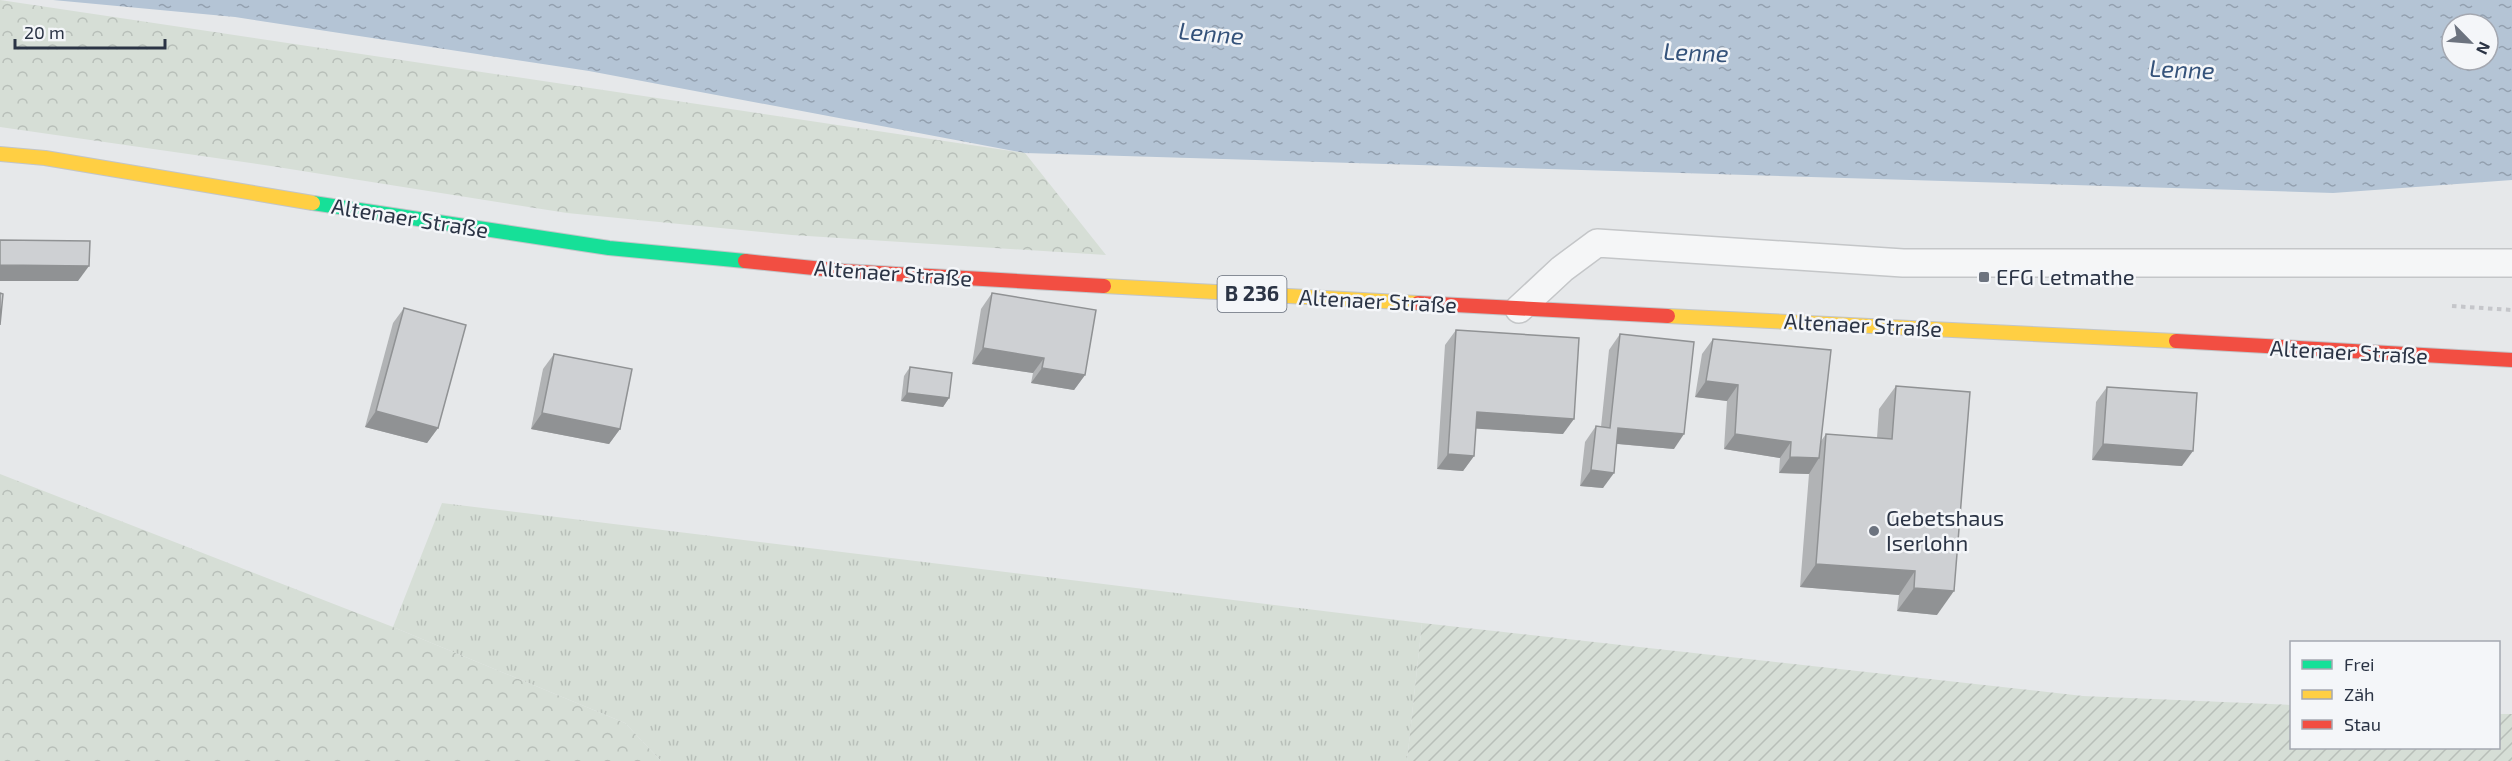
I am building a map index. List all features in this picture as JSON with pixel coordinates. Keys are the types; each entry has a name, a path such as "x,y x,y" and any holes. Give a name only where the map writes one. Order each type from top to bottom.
{"main road":[{"name":"Altenaer Straße","path":"0,154 45,158 324,205 621,249 843,271 1519,309 2512,360"}],"lane":[{"path":"1519,309 1562,269 1598,243 1903,263 2512,262"}],"green space":[{"path":"0,0 1025,153 1106,255 792,235 567,213 271,166 0,127"},
{"path":"0,474 393,627 625,723 661,761 0,761"},
{"path":"442,503 1422,623 1407,761 661,761 625,723 393,627"},
{"path":"1422,623 2083,696 2290,705 2290,749 2500,749 2500,714 2512,714 2512,761 1407,761"}],"water":[{"name":"Lenne","path":"53,0 2512,0 2512,180 2333,193 1025,153 589,71 235,17"}],"building":[{"path":"0,240 90,241 89,266 0,265"},
{"path":"0,293 3,294 0,325"},
{"path":"992,293 1096,310 1085,375 1042,368 1044,358 983,348"},
{"path":"404,308 466,325 438,428 376,411"},
{"path":"1456,330 1579,338 1574,419 1477,412 1474,456 1448,454"},
{"path":"1620,334 1694,342 1684,434 1618,428 1614,473 1591,470 1596,426 1610,428"},
{"path":"1713,339 1831,350 1819,458 1790,457 1791,442 1735,434 1738,385 1706,381"},
{"path":"554,354 632,369 620,429 542,413"},
{"path":"910,367 952,373 949,398 907,393"},
{"name":"Gebetshaus Iserlohn","path":"1896,386 1970,392 1954,591 1914,588 1915,571 1816,564 1826,434 1892,439"},
{"path":"2107,387 2197,393 2193,451 2103,444"}],"traffic: fast":[{"path":"313,203 609,248 745,261"}],"traffic: slow":[{"path":"0,154 45,158 313,203"},
{"path":"1104,286 1418,303"},
{"path":"1668,316 2176,341"}],"traffic: jam":[{"path":"745,261 843,271 1104,286"},
{"path":"1418,303 1668,316"},
{"path":"2176,341 2512,360"}],"place":[{"name":"EFG Letmathe","path":"1984,277"},
{"name":"Gebetshaus Iserlohn","path":"1874,531"}]}
